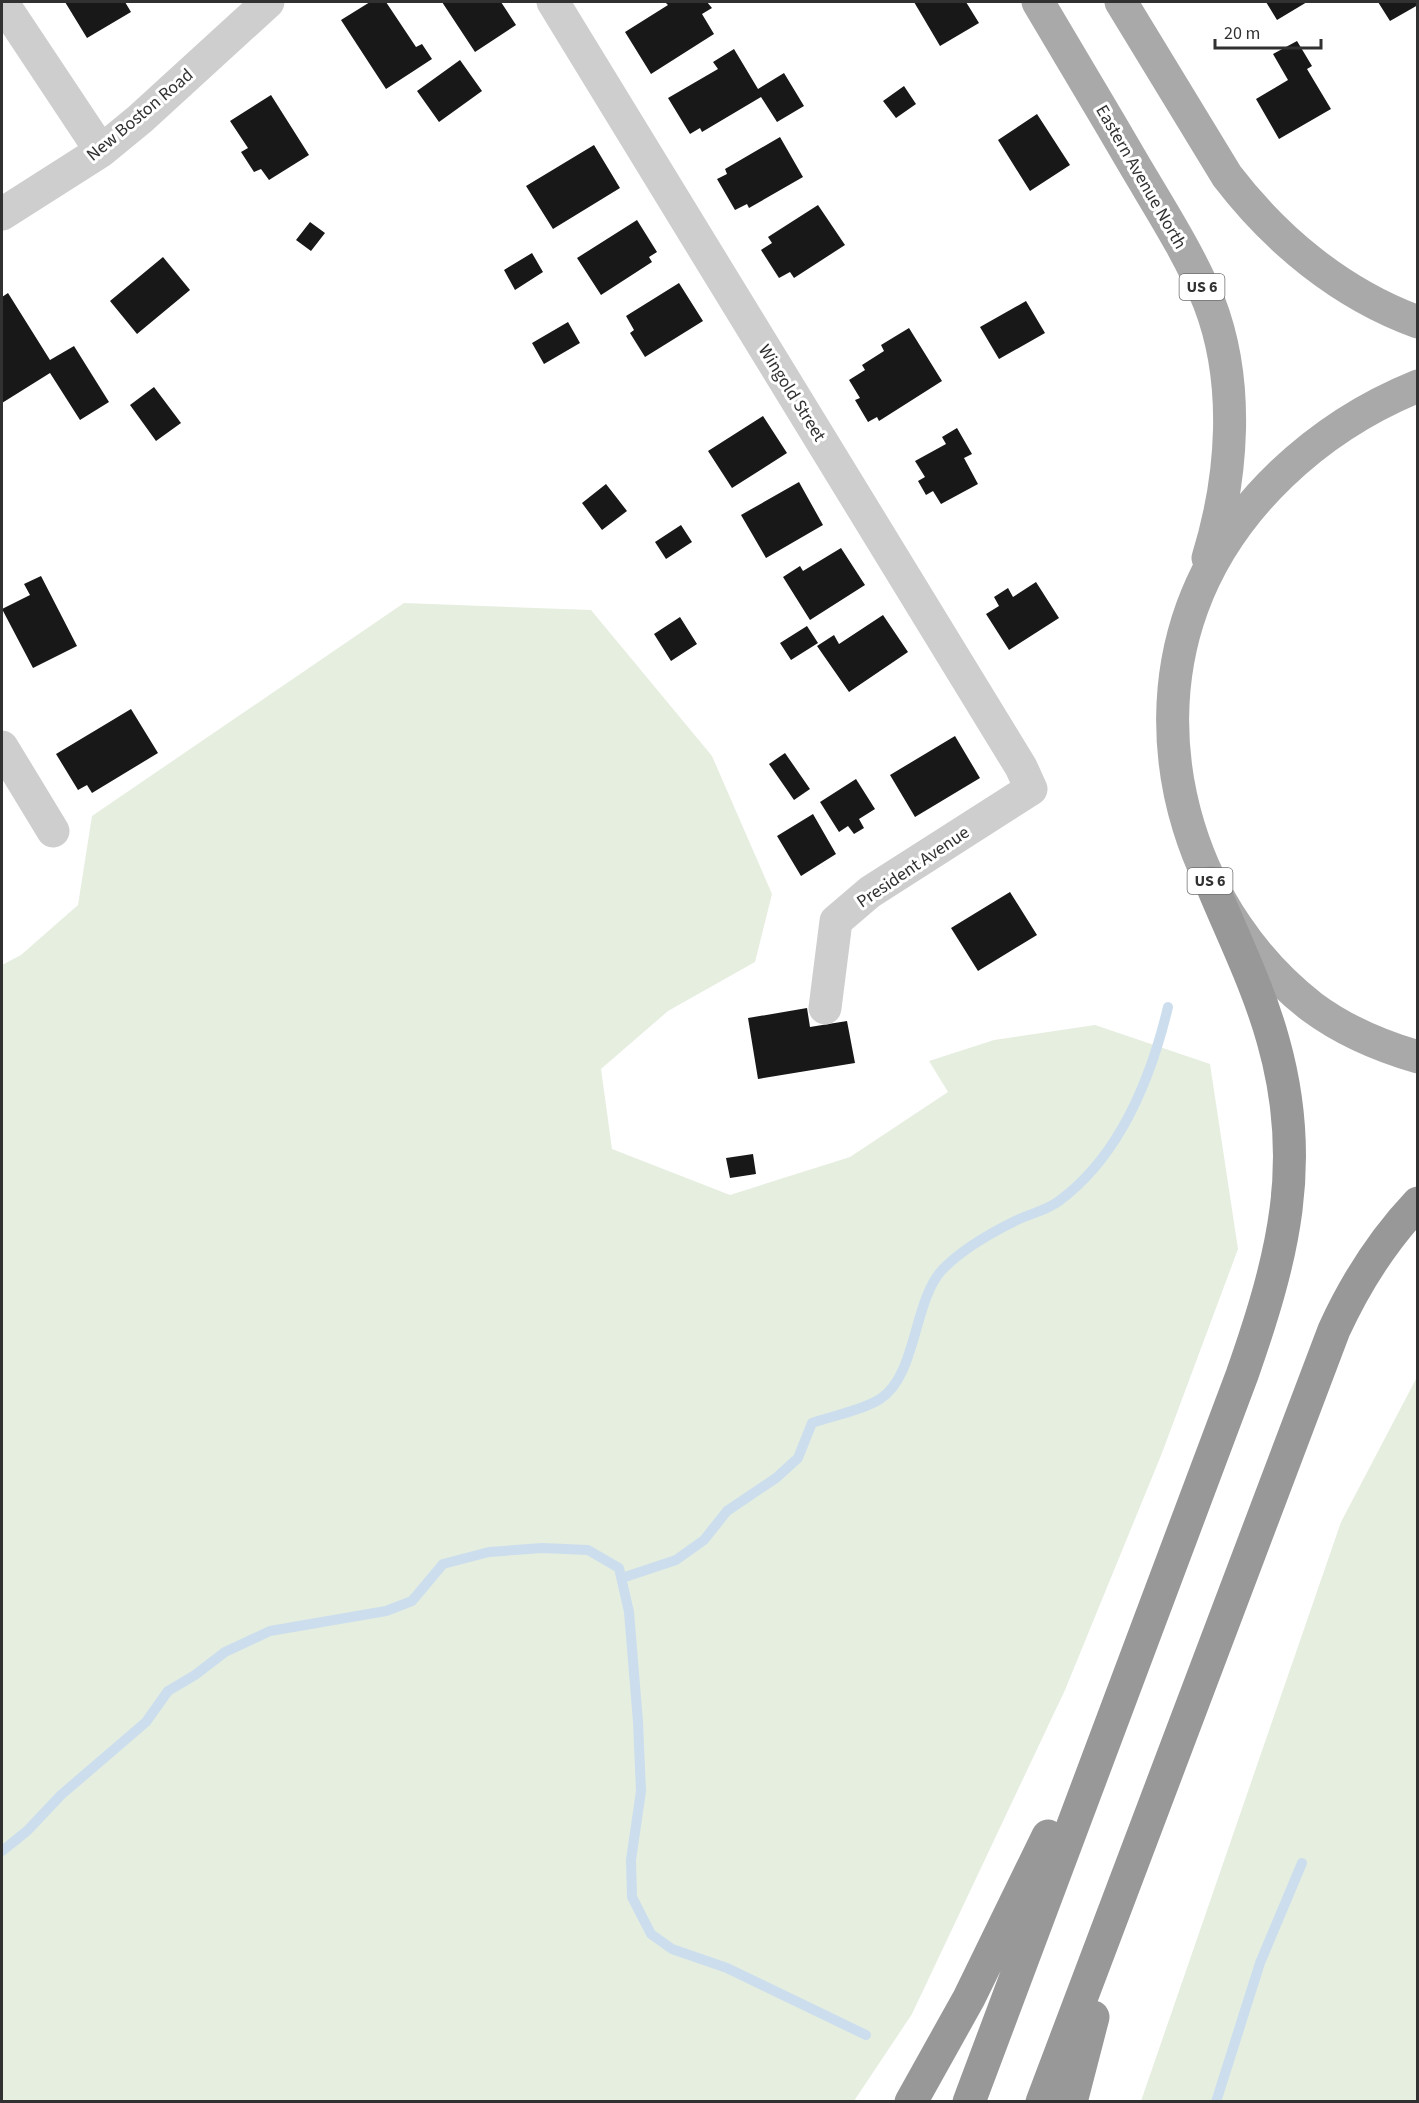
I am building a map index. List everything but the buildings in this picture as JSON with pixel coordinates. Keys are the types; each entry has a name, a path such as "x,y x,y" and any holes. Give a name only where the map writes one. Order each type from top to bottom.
{"highway":[{"path":"969,2102 1263,1314 1280,1255 1288,1192 1289,1130 1280,1067 1261,1005 1211,883"},
{"path":"1041,2102 1334,1330 1362,1273 1399,1222 1418,1203"},
{"path":"911,2102 939,2056 999,1939 1150,1620"},
{"path":"1071,2102 1143,1829"}],"main road":[{"name":"Eastern Avenue North","path":"1038,2 1164,216 1199,282 1217,331 1226,371 1230,430 1209,554 1192,608"},
{"path":"1121,2 1221,166 1247,202 1292,247 1324,271 1367,300 1418,322"},
{"path":"1192,608 1226,542 1273,483 1331,432 1365,410 1418,386"},
{"name":"US 6","path":"1192,608 1174,687 1174,756 1178,787 1198,856 1224,909 1253,949 1312,1007 1361,1036 1418,1057"}],"street":[{"path":"2,2 101,151"},
{"name":"New Boston Road","path":"2,214 101,151 140,119 268,2"},
{"name":"Wingold Street","path":"553,2 1021,766 1030,785"},
{"path":"2,747 53,831"},
{"name":"President Avenue","path":"825,1008 836,921 870,892 1031,789 1030,785"}],"shaded area":[{"path":"404,603 591,610 712,756 772,894 755,962 668,1011 601,1069 612,1149 730,1195 850,1157 948,1092 929,1061 994,1040 1095,1025 1210,1064 1238,1249 1162,1453 1065,1690 912,2014 854,2101 2,2101 2,965 21,955 78,905 92,816"},
{"path":"1417,1377 1417,2101 1141,2101 1341,1522"}],"waterway":[{"path":"622,1578 676,1560 704,1540 727,1511 776,1478 798,1458 812,1423 873,1403 892,1388 908,1356 925,1300 942,1270 966,1249 985,1237 1059,1201 1080,1183 1116,1139 1142,1088 1168,1007"},
{"path":"2,1851 27,1831 61,1795 146,1722 168,1691 195,1675 225,1652 270,1631 386,1611 412,1601 443,1564 489,1552 542,1548 588,1550 619,1568 629,1612 641,1791 631,1860 632,1897 651,1934 672,1949 727,1968 866,2035"},
{"path":"1216,2102 1260,1963 1302,1863"}]}
